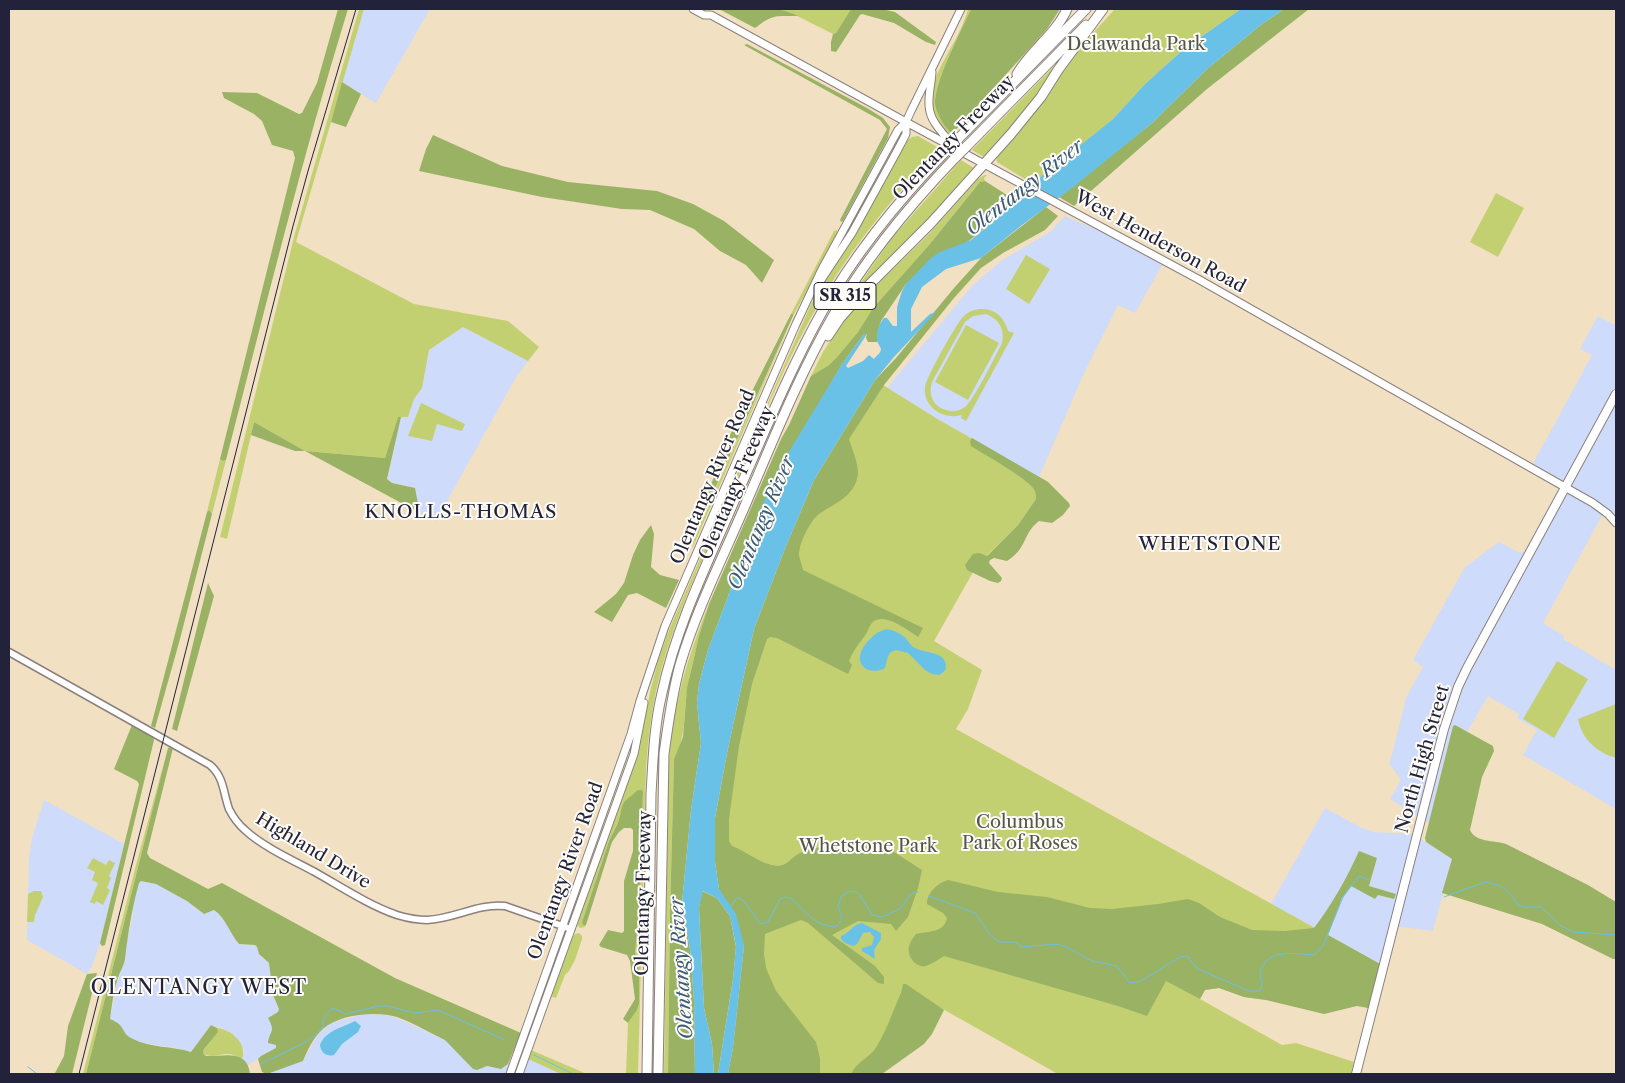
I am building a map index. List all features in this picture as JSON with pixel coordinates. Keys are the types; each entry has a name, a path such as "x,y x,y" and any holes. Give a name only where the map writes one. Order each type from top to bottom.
{"highway":[{"path":"1009,87 1022,65 1056,28 1067,9"},
{"name":"Olentangy Freeway","path":"647,1074 653,753 662,694 670,662 694,596 783,390 833,294 870,239 897,205 945,152 956,144 1086,9"},
{"path":"796,387 840,318 869,285 931,223 984,164 1041,97 1103,9"},
{"name":"Olentangy Freeway","path":"658,1074 664,754 680,665 704,600 796,387 834,315 867,262 906,212 955,158 1103,9"}],"main road":[{"name":"West Henderson Road","path":"693,9 704,15 710,12 906,122 956,144 984,164 1198,279 1566,487 1604,511 1616,523"},
{"name":"Olentangy River Road","path":"510,1074 631,734 659,641 690,567 821,271 898,130 906,122 961,9"},
{"path":"933,67 929,110 935,124 956,144"},
{"name":"North High Street","path":"1356,1074 1444,729 1458,687 1616,394"},
{"name":"Olentangy River Road","path":"519,1074 634,754 648,678"}],"street":[{"name":"Highland Drive","path":"9,652 210,765 222,780 232,815 246,831 299,864 377,906 399,916 426,920 450,917 495,905 505,906 571,929"}],"shaded area":[{"path":"364,9 430,9 376,103 342,82"},
{"path":"1065,216 1116,238 1163,264 1135,313 1118,305 1085,371 1039,477 887,388 972,286 1001,261 1050,232"},
{"path":"1598,316 1616,326 1616,521 1605,510 1543,623 1564,636 1563,639 1616,670 1616,809 1523,755 1537,730 1517,718 1519,714 1488,696 1467,732 1455,725 1453,726 1429,823 1390,799 1401,780 1389,763 1406,698 1423,667 1413,660 1465,567 1499,542 1520,553 1524,552 1559,488 1529,471 1592,355 1580,349"},
{"path":"463,327 528,361 515,379 436,521 418,512 419,509 412,487 392,483 387,479 401,417 408,417 414,399 422,388 429,350"},
{"path":"44,800 124,844 100,943 92,966 87,974 27,940 29,858 32,838"},
{"path":"1325,808 1360,827 1374,832 1412,834 1452,859 1433,931 1395,926 1385,964 1380,964 1328,935 1342,898 1351,885 1375,899 1378,895 1394,899 1395,894 1369,886 1377,858 1359,852 1329,908 1314,928 1271,904"},
{"path":"141,881 156,884 187,901 204,914 214,910 232,932 237,943 255,945 257,947 262,958 269,963 273,995 279,1009 278,1012 268,1018 273,1027 273,1032 268,1041 276,1045 276,1048 248,1065 242,1059 244,1051 235,1036 224,1029 211,1025 191,1052 131,1039 124,1033 120,1025 110,1019 117,981 125,961 126,944 134,902"},
{"path":"364,1014 386,1015 397,1018 445,1040 473,1069 487,1066 501,1069 508,1064 528,1059 561,1074 267,1074 303,1061 316,1037 331,1023"}],"green space":[{"path":"338,9 348,9 299,177 226,460 223,461 220,459 295,158 293,151 272,145 262,121 254,114 224,98 222,92 257,93 299,114 302,113 317,83"},
{"path":"359,9 364,9 296,242 414,304 508,321 539,347 528,361 463,327 429,350 422,388 414,399 408,417 398,417 385,458 305,451 254,422 227,539 220,537 294,237"},
{"path":"719,9 769,9 789,12 798,16 775,17 766,20 755,28"},
{"path":"773,9 851,9 836,33 833,34 791,13"},
{"path":"851,9 882,9 895,12 936,42 935,45 926,42 894,23 862,14 836,52 831,51 833,34 836,33"},
{"path":"968,9 971,9 949,56 936,94 935,104 937,112 944,125 952,134 950,137 934,117 930,100 935,79 961,28"},
{"path":"971,9 1060,9 1047,29 952,134 944,125 937,112 935,104 936,95 949,56"},
{"name":"Delawanda Park","path":"1115,9 1241,9 1185,48 1145,84 1113,119 1033,184 997,162 996,154 1017,134 1073,55"},
{"path":"1284,9 1309,9 1207,89 1074,206 1059,197 1152,123 1207,69 1262,24"},
{"path":"747,44 867,108 883,118 890,127 888,138 843,221 841,222 840,220 887,129 880,120 744,45"},
{"path":"1065,55 1028,110 984,157 972,150"},
{"path":"342,82 361,94 346,127 331,122"},
{"path":"433,135 502,166 568,182 657,191 693,204 724,221 774,260 762,283 746,265 720,251 694,229 650,210 622,209 542,197 419,171"},
{"path":"918,136 939,148 909,181 866,234 839,271 811,317 759,428 692,584 665,657 653,707 646,763 638,1074 626,1074 628,1023 637,1010 639,969 635,952 639,913 642,790 620,814 582,922 583,925 586,925 580,928 577,924 637,753 658,661 669,630 811,304 849,245 906,141"},
{"path":"961,160 974,168 943,206 850,302 848,301 891,239"},
{"path":"987,175 984,178 985,181 980,182 929,245 873,308 858,332 837,357 829,365 811,376 823,352 841,324 859,302 928,235 978,179"},
{"path":"985,181 1007,195 1016,191 1022,195 970,240 906,284 881,321 877,342 868,342 867,334 864,334 842,364 760,510 708,650 699,684 697,703 701,743 691,810 682,903 690,949 694,1000 695,1074 668,1074 674,759 683,737 687,688 699,636 709,604 781,439 811,376 829,365 837,357 858,332 873,308 929,245 980,182"},
{"path":"1496,193 1524,208 1498,257 1470,242"},
{"path":"1046,207 1058,216 1045,230 1003,253 981,268 954,298 884,385 849,439 858,469 853,488 844,498 816,517 809,527 799,550 803,570 923,628 918,637 902,626 888,620 877,620 871,624 853,653 849,661 852,665 848,674 777,638 770,637 767,639 752,684 739,746 729,819 729,841 732,846 765,863 781,866 800,853 815,848 846,844 864,845 889,855 891,850 922,870 908,917 896,931 891,924 858,921 832,935 875,966 884,977 884,984 878,983 808,923 801,920 765,934 764,954 766,968 776,991 816,1042 820,1058 820,1074 728,1074 733,1048 744,946 719,889 715,862 715,818 754,629 814,480 875,380 981,258"},
{"path":"837,230 838,235 793,316 791,314 834,231"},
{"path":"1026,255 1050,269 1029,304 1006,289"},
{"path":"976,309 989,310 998,314 1004,321 1008,331 1014,333 966,421 961,418 962,415 948,416 936,411 927,401 925,387 935,363 958,323 965,315","holes":["986,314 1000,325 1003,333 1002,343 969,403 959,410 945,410 939,407 931,396 932,382 965,322 973,316"]},
{"path":"791,314 793,316 698,526 697,522 729,437"},
{"path":"790,324 692,549 697,522 699,525"},
{"path":"966,325 999,343 968,400 935,382"},
{"name":"Whetstone Park","path":"875,380 936,418 1048,482 1018,525 977,565 934,641 982,670 968,709 956,729 1380,964 1368,1008 1313,979 1266,1000 1244,997 1219,988 1205,990 1200,999 1282,1045 1296,1043 1354,1062 1351,1074 1058,1074 909,990 874,1074 728,1074 733,1048 744,946 719,889 754,629"},
{"path":"421,403 465,424 462,431 437,424 432,441 408,436"},
{"path":"398,417 401,417 387,479 392,483 415,488 418,512 305,451 385,458"},
{"path":"254,422 305,451 295,451 251,435"},
{"path":"972,438 1048,482 1070,506 1063,515 1052,523 1039,521 1030,531 1014,556 1007,561 994,558 990,560 989,563 1002,578 998,583 967,570 965,565 973,554 979,553 987,556 1018,525 1036,499 1036,494 1032,486 1025,480 971,446 970,441"},
{"path":"220,459 226,460 212,514 209,510 207,512"},
{"path":"209,510 212,514 155,728 151,726"},
{"path":"651,525 654,534 651,567 660,575 679,580 666,608 637,593 628,595 612,622 594,612 616,594 624,583 633,555 640,540"},
{"path":"208,583 214,596 177,731 172,729"},
{"path":"709,604 692,666 686,696 681,742 674,759 668,1074 664,1074 667,802 670,743 683,678"},
{"path":"1557,661 1588,679 1554,738 1523,719"},
{"path":"1616,704 1616,758 1602,752 1591,744 1583,733 1578,719"},
{"path":"132,725 153,737 154,740 105,945 102,946 100,943 139,784 137,781 114,769"},
{"path":"1455,725 1493,746 1494,751 1482,777 1470,830 1476,837 1506,844 1588,885 1616,902 1616,959 1542,924 1442,893 1452,859 1426,842 1425,838 1453,726"},
{"path":"168,748 86,1074 83,1074 136,865"},
{"path":"168,748 173,748 147,853 150,858 208,889 222,883 395,978 521,1033 508,1064 501,1069 487,1066 477,1070 473,1069 445,1040 397,1017 369,1014 348,1017 330,1024 319,1032 303,1061 267,1074 262,1072 258,1059 276,1048 276,1045 268,1043 272,1029 268,1018 278,1012 279,1009 273,995 269,963 259,954 255,945 239,944 222,917 214,910 204,914 187,901 156,884 141,881 134,902 124,964 116,986 110,1019 120,1025 128,1036 140,1042 191,1052 211,1025 217,1028 218,1032 204,1049 203,1053 206,1056 227,1055 239,1057 248,1066 250,1074 86,1074"},
{"path":"638,790 643,792 639,913 635,952 639,969 639,1003 637,1010 628,1023 623,1019 635,999 630,961 627,955 599,945 608,930 622,933 624,931 624,881 633,851 633,830 631,828 624,828 612,842 586,925 583,925 582,922 624,802"},
{"path":"1359,851 1377,858 1369,886 1396,894 1394,899 1378,895 1375,899 1351,886 1342,898 1328,935 1380,964 1368,1008 1357,1006 1324,1014 1266,1000 1244,997 1219,988 1205,990 1200,999 1166,981 1147,1016 944,956 928,965 921,966 915,963 909,952 911,941 916,934 939,929 945,923 947,918 943,913 927,904 927,900 940,883 948,880 998,892 1047,897 1090,908 1112,909 1188,899 1199,903 1220,917 1252,930 1285,931 1314,928 1339,891"},
{"path":"93,858 106,865 109,860 115,863 109,876 111,878 107,888 110,890 103,905 96,901 95,904 90,902 98,883 92,880 95,872 87,868"},
{"path":"34,891 41,891 43,897 34,922 27,922 28,894"},
{"path":"702,891 717,898 730,916 736,947 733,979 718,1074 714,1074 712,1044 704,1008 699,908"},
{"path":"579,933 582,939 575,960 565,975 556,998 550,996 570,940 575,934"},
{"path":"97,973 72,1074 53,1074 64,1056 68,1026 87,974"},
{"path":"903,984 906,984 944,1010 932,1034 924,1044 882,1074 851,1074 856,1066 871,1054 881,1040"},
{"path":"217,1028 228,1031 237,1038 243,1048 242,1059 231,1054 212,1056 203,1053 217,1032"},
{"path":"531,1050 587,1074 561,1074 528,1059"}],"water":[{"name":"Olentangy River","path":"1241,9 1284,9 1262,24 1207,69 1152,123 981,258 946,269 922,287 911,309 911,332 930,314 936,312 875,380 814,480 754,629 715,818 715,862 719,889 736,914 744,946 733,1048 728,1074 718,1074 733,979 736,946 730,916 717,898 703,891 699,908 704,1008 712,1044 714,1074 695,1074 694,1000 690,949 682,903 691,810 701,743 697,703 699,684 708,650 760,510 781,465 842,364 864,334 867,334 846,366 848,368 863,361 869,355 874,359 879,353 881,349 877,338 881,323 884,318 887,318 893,326 897,326 897,307 902,291 906,284 931,258 940,252 971,240 1042,176 1113,119 1145,84 1185,48"},
{"path":"887,629 903,636 919,650 939,655 945,662 945,671 939,675 932,674 925,670 908,653 896,650 888,656 885,668 882,670 874,671 864,667 861,664 860,655 865,645 873,636"},
{"path":"862,923 881,933 881,939 874,950 875,959 862,951 862,948 872,945 874,937 870,932 863,933 857,944 853,946 841,939 841,936"},
{"path":"355,1021 361,1026 358,1032 342,1044 334,1055 325,1054 320,1045 326,1036"}],"waterway":[{"path":"929,896 975,913 990,935 999,942 1016,942 1021,947 1057,944 1067,947 1092,961 1117,966 1130,983 1141,981 1180,957 1187,956 1198,969 1249,991 1259,991 1262,986 1260,971 1266,961 1276,955 1283,954 1314,955 1323,946 1343,897 1359,876 1369,880"},
{"path":"1444,897 1485,882 1498,885 1508,891 1517,904 1523,907 1541,907 1561,926 1574,932 1616,935"},
{"path":"731,906 736,899 743,900 762,924 768,922 780,899 788,897 819,923 835,927 839,924 842,917 838,907 841,897 848,892 855,891 860,895 872,915 882,917 900,909 909,896 918,892"},
{"path":"260,1065 313,1037 323,1027 325,1016 333,1008 346,1014 378,1006 388,1006 414,1013 438,1010 505,1040"},
{"path":"534,1055 573,1074"},
{"path":"28,1067 37,1074"}],"railway":[{"path":"79,1074 293,226 356,9"}],"district":[{"name":"KNOLLS-THOMAS","path":"461,513"},
{"name":"WHETSTONE","path":"1210,545"},
{"name":"OLENTANGY WEST","path":"199,988"}],"park label":[{"name":"Columbus Park of Roses","path":"1020,833"}]}
